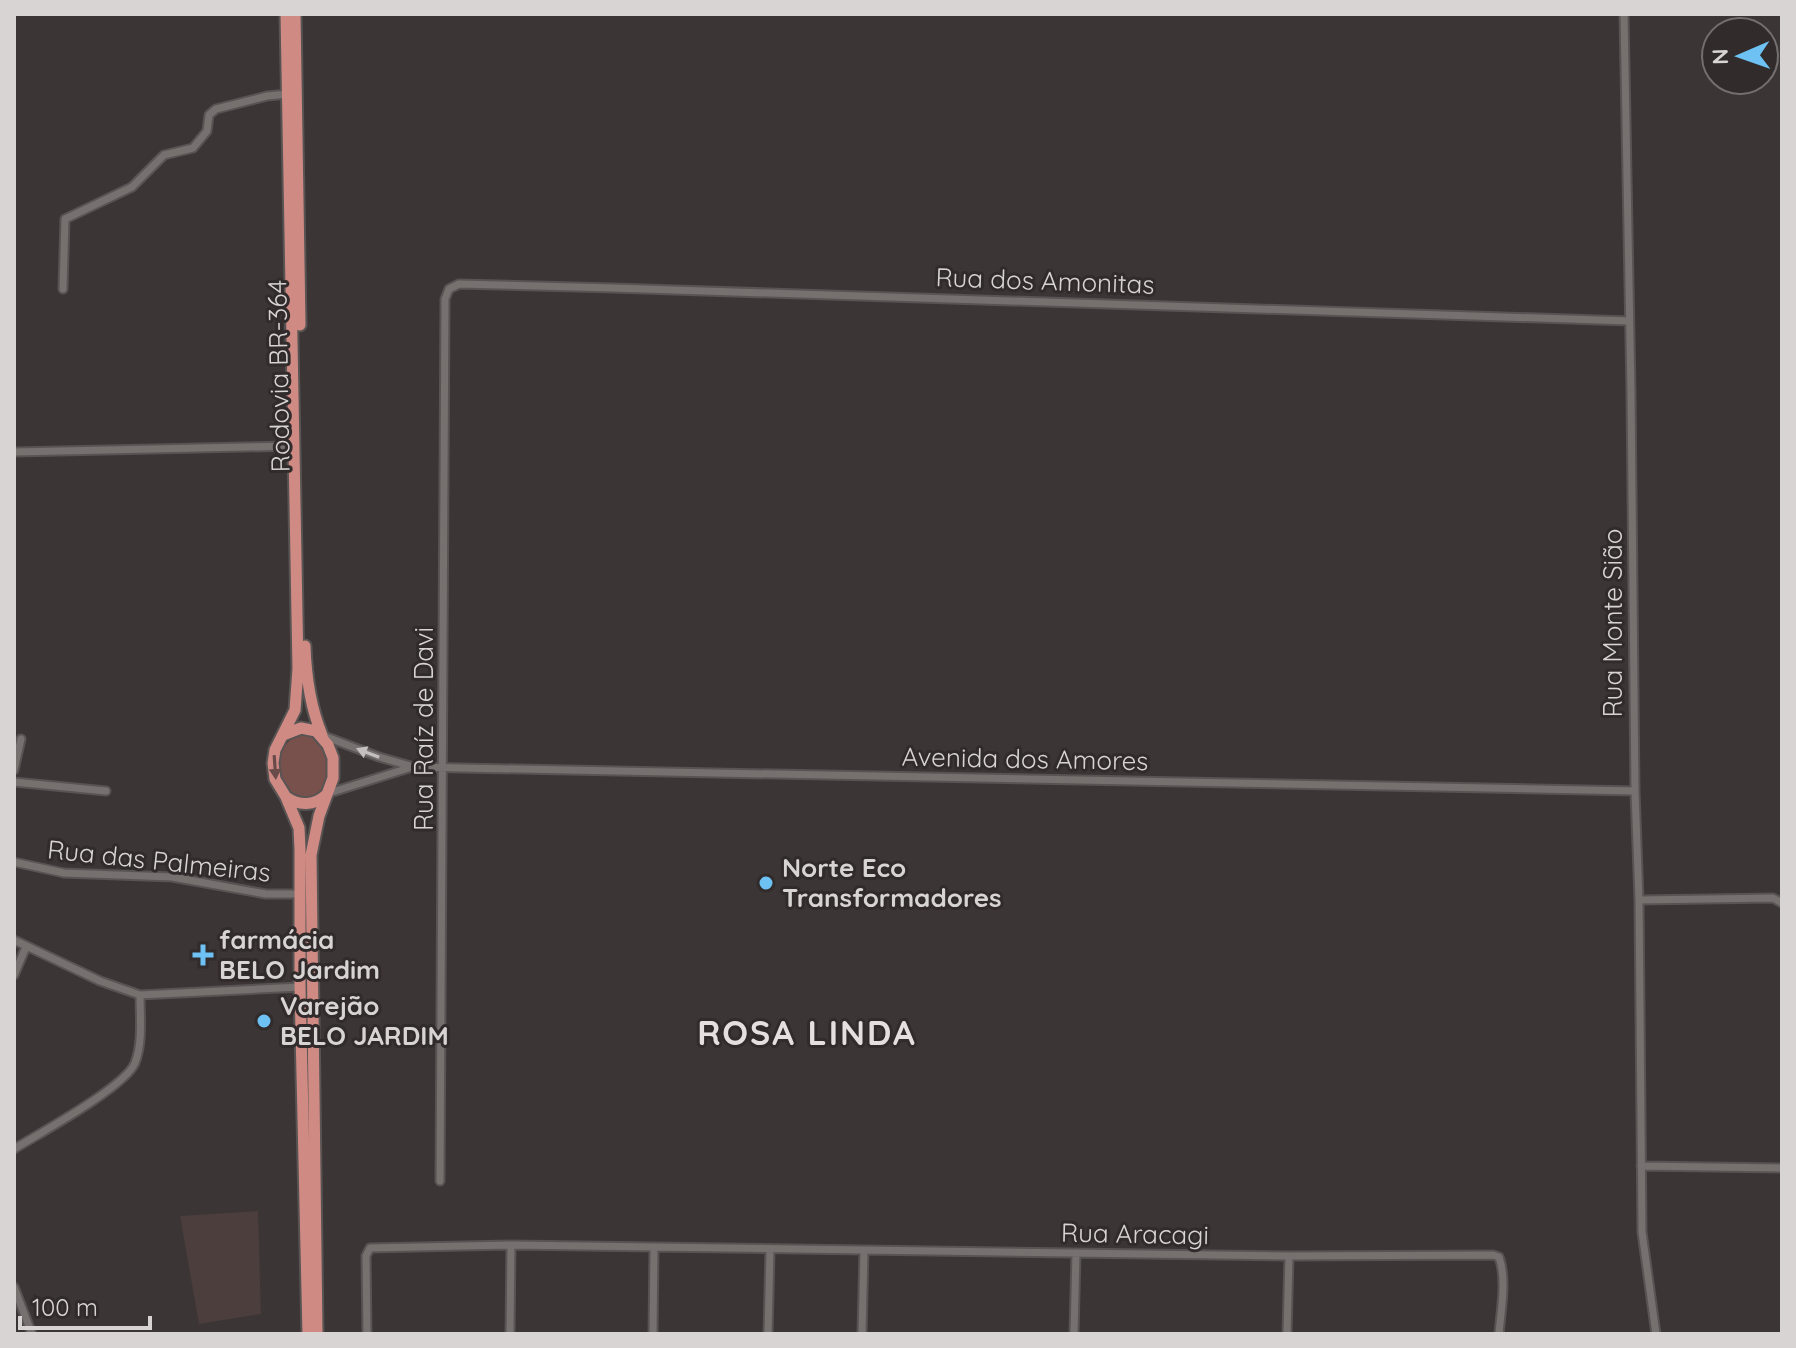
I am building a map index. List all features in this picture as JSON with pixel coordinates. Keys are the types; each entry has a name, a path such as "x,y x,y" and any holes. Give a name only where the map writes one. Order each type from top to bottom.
{"highway":[{"path":"286,14 298,669 295,710 275,750 273,763 277,785 286,797 299,828 308,1334"},
{"name":"Rodovia BR-364","path":"295,14 305,660 313,713 322,735"},
{"path":"283,736 301,728 311,729 322,735 333,758 333,778 313,835 311,855 317,1334"},
{"path":"286,797 295,802 310,803 326,794"}],"street":[{"name":"Rua Monte Sião","path":"1624,14 1642,1232 1656,1334"},
{"path":"63,289 65,219 132,187 164,155 193,148 207,131 211,112 218,107 288,94"},
{"name":"Rua dos Amonitas","path":"459,284 1629,321"},
{"name":"Rua Raíz de Davi","path":"440,1181 445,299 449,289 459,284"},
{"path":"14,452 295,446"},
{"name":"Avenida dos Amores","path":"322,735 414,767 1635,791"},
{"path":"14,770 21,739"},
{"name":"Avenida dos Amores","path":"326,794 414,767"},
{"path":"14,782 106,791"},
{"name":"Rua das Palmeiras","path":"14,862 64,873 172,877 266,894 301,894"},
{"path":"1639,900 1773,898 1782,903"},
{"path":"14,940 100,981 140,995 300,987"},
{"path":"14,975 26,947"},
{"path":"14,1149 109,1089 129,1072 138,1053 140,995"},
{"path":"1641,1166 1782,1168"},
{"path":"510,1334 511,1245"},
{"name":"Rua Aracagi","path":"367,1334 366,1256 370,1248 511,1245 1289,1256 1484,1254 1499,1257 1502,1275 1499,1334"},
{"path":"653,1334 654,1247"},
{"path":"768,1334 770,1250"},
{"path":"862,1334 864,1251"},
{"path":"1074,1334 1076,1253"},
{"path":"1287,1334 1289,1256"},
{"path":"14,1287 32,1334"}],"shaded area":[{"path":"301,734 320,741 325,747 329,764 323,793 307,798 294,796 285,788 280,777 282,752 289,741"},
{"path":"258,1211 261,1314 199,1324 180,1216"}],"place":[{"name":"Norte Eco Transformadores","path":"766,883"},
{"name":"farmácia BELO Jardim","path":"203,955"},
{"name":"Varejão BELO JARDIM","path":"264,1021"}],"district":[{"name":"ROSA LINDA","path":"807,1033"}]}
